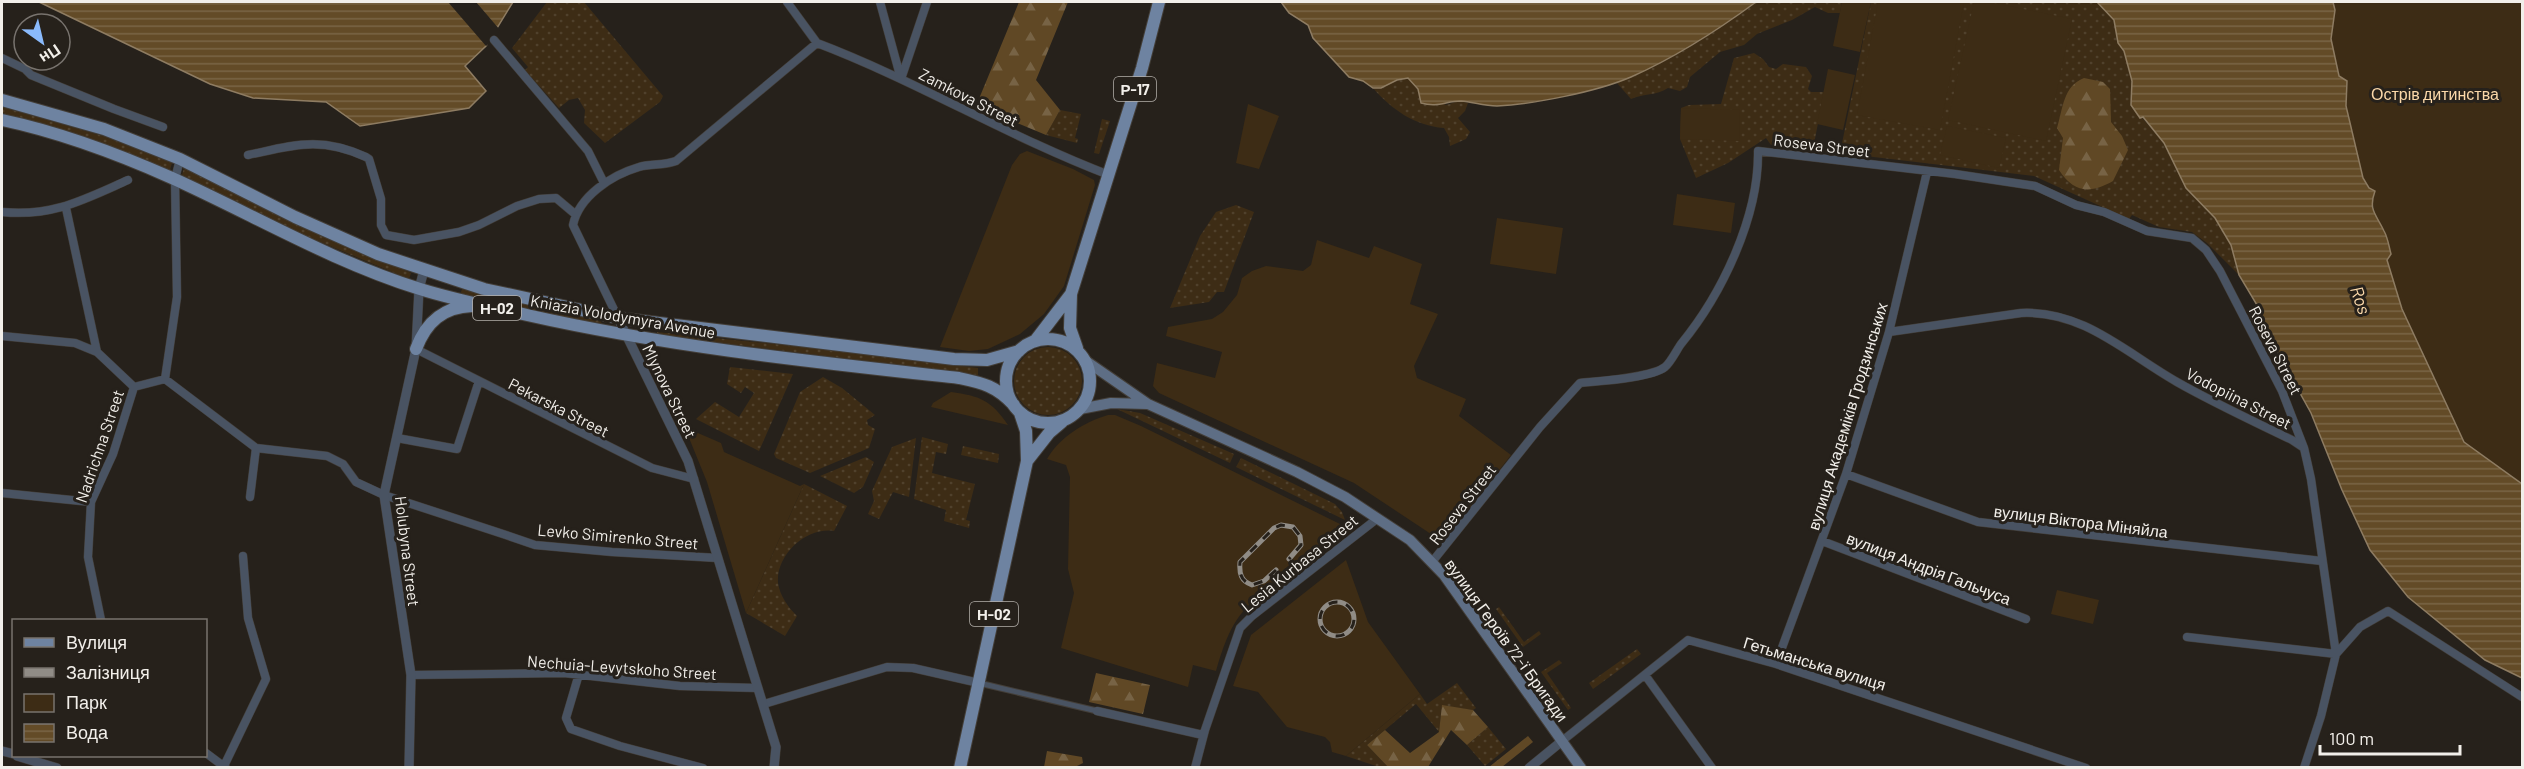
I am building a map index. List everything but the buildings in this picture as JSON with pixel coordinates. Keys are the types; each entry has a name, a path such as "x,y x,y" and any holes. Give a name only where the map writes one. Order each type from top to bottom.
{"main road":[{"name":"Р-17","path":"1077,348 1070,328 1071,294 1142,68 1159,2"},
{"name":"Kniazia Volodymyra Avenue","path":"2,100 104,129 180,159 295,217 378,254 484,289 618,318 954,359 987,360 1019,351"},
{"name":"Kniazia Volodymyra Avenue","path":"2,120 93,147 175,179 348,261 419,289 481,305 627,336 984,383 1001,391 1017,409"},
{"name":"Р-17","path":"1035,341 1071,294"},
{"path":"417,349 426,326 436,316 449,310 481,305"},
{"path":"1035,341 1060,340 1077,348 1086,361 1090,384 1080,409"},
{"name":"Н-02","path":"1019,351 1035,341"},
{"path":"1019,351 1011,360 1005,378 1006,388 1017,409 1037,422 1065,420"},
{"name":"вулиця Героїв 72-ї Бригади","path":"1086,361 1148,404 1298,472 1378,518 1410,540 1444,575 1581,768"},
{"name":"вулиця Героїв 72-ї Бригади","path":"1080,409 1111,403 1148,404"},
{"name":"Н-02","path":"960,768 1027,461 1026,431 1017,409"},
{"name":"Н-02","path":"1027,461 1049,433 1080,409"}],"street":[{"path":"248,155 316,143 342,147 369,159 381,199 381,225 386,235 414,240 459,232 539,199 556,198 575,214 604,183 640,166 666,165 676,161 817,43 787,2"},
{"path":"880,2 902,79"},
{"path":"902,79 927,2"},
{"path":"494,40 588,151 604,183"},
{"name":"Zamkova Street","path":"817,43 902,79 1014,136 1109,175"},
{"path":"2,58 25,69 31,75 163,127"},
{"name":"Roseva Street","path":"1432,562 1540,427 1580,383 1629,378 1665,367 1715,294 1743,236 1758,166 1758,151 2035,186 2076,205 2104,212 2146,231 2192,238 2206,250 2220,271 2282,391 2304,448"},
{"path":"165,379 177,297 175,179 180,159"},
{"name":"вулиця Академіків Гродзинських","path":"1776,664 1846,474 1889,332 1927,172"},
{"path":"2,212 20,214 66,208 128,180"},
{"path":"66,208 97,352"},
{"name":"Mlynova Street","path":"575,214 573,225 688,461 777,747 774,768"},
{"name":"Holubyna Street","path":"409,768 411,675 384,495 417,349 419,289 424,270"},
{"name":"Vodopiina Street","path":"1889,332 2021,312 2043,312 2062,316 2085,326 2202,396 2304,448 2311,479 2336,654 2321,716 2305,767"},
{"path":"2,336 75,343 97,352 135,387 165,379"},
{"name":"Pekarska Street","path":"417,349 439,363 652,468 694,479"},
{"path":"165,379 256,448 250,497"},
{"path":"397,438 457,449 479,381"},
{"name":"Nadrichna Street","path":"101,619 88,557 91,502 113,454 135,387"},
{"name":"Levko Simirenko Street","path":"256,448 327,456 343,464 356,482 384,495 535,545 718,558"},
{"name":"вулиця Віктора Міняйла","path":"1846,474 1978,522 2322,561"},
{"path":"2,493 91,502"},
{"name":"Lesia Kurbasa Street","path":"1195,768 1203,735 1240,628 1252,616 1378,518"},
{"name":"вулиця Андрія Гальчуса","path":"1822,541 2026,619"},
{"path":"207,754 225,767 267,679 249,618 243,556"},
{"path":"2187,637 2336,654 2360,627 2388,611 2523,697"},
{"name":"Гетьманська вулиця","path":"1562,741 1688,640 1776,664 2086,768"},
{"path":"764,704 887,667 913,668 1203,735"},
{"path":"579,674 566,718 571,729 620,746 703,768"},
{"name":"Nechuia-Levytskoho Street","path":"411,675 579,674 680,686 758,688"},
{"path":"1645,675 1712,768"},
{"path":"1529,768 1562,741"},
{"path":"21,757 57,768"}],"green space":[{"path":"547,2 584,2 663,96 660,102 605,143 584,123 585,110 578,98 569,100 559,108 525,70 528,67 512,48"},
{"path":"1019,2 1068,2 1036,80 1060,110 1046,135 976,106"},
{"path":"1756,2 1842,2 1840,13 1828,13 1815,7 1792,20 1757,34 1744,45 1720,52 1690,77 1687,87 1680,91 1668,88 1631,99 1616,82 1670,58"},
{"path":"1842,2 1871,2 1860,52 1833,46"},
{"path":"1871,2 2097,2 2114,20 2118,43 2124,51 2132,81 2131,105 2164,143 2186,188 2215,218 2231,245 2239,275 2207,243 2192,232 2159,227 2132,215 2129,219 2034,176 1840,153"},
{"path":"1878,2 1964,2 1940,130 1857,115"},
{"path":"1974,2 1989,2 2072,19 2046,141 1948,120"},
{"name":"Острів дитинства","path":"2333,2 2522,2 2522,484 2464,442 2402,309 2387,260 2391,254 2384,230 2377,222 2369,188 2363,178 2346,106 2347,81 2339,76 2331,39 2335,10"},
{"path":"1754,53 1769,67 1776,69 1783,64 1806,67 1812,76 1808,89 1811,92 1824,92 1813,149 1771,145 1766,138 1728,163 1696,178 1680,139 1681,108 1689,105 1721,104 1734,58"},
{"path":"1828,69 1855,75 1843,130 1817,124"},
{"path":"1408,78 1418,89 1446,105 1459,101 1468,103 1465,111 1458,118 1470,132 1466,139 1450,146 1449,137 1444,128 1423,124 1404,115 1373,88"},
{"path":"2084,78 2103,82 2110,89 2111,122 2122,136 2128,150 2113,181 2090,189 2077,187 2059,170 2063,138 2057,128 2068,92"},
{"path":"1248,104 1279,116 1259,169 1236,163"},
{"path":"2,107 103,136 172,163 170,170 100,142 2,113"},
{"path":"1681,108 1740,110 1739,141 1680,139"},
{"path":"1060,110 1081,114 1075,138 1078,139 1077,143 1046,135"},
{"path":"1102,119 1110,121 1099,154 1094,153"},
{"path":"1947,126 2006,138 1999,168 1940,155"},
{"path":"1027,151 1094,180 1095,185 1064,286 1044,314 1020,334 988,349 969,351 940,347 1012,165 1020,154"},
{"path":"184,168 297,224 411,273 409,279 294,231 182,175"},
{"path":"1677,194 1735,203 1731,233 1673,225"},
{"path":"1236,205 1254,212 1224,292 1217,292 1209,302 1170,308 1200,236 1216,212"},
{"path":"1497,218 1563,228 1556,274 1490,264"},
{"path":"1317,240 1369,258 1374,246 1422,264 1410,304 1438,314 1414,366 1417,378 1466,399 1459,416 1511,455 1443,542 1354,483 1159,393 1153,386 1157,363 1215,378 1222,352 1166,336 1168,327 1212,319 1223,312 1237,295 1242,278 1252,271 1266,266 1303,271 1311,265"},
{"path":"462,289 601,321 602,326 460,295"},
{"path":"657,332 978,368 978,375 657,335"},
{"path":"1048,347 1061,350 1072,357 1079,368 1082,381 1079,394 1072,405 1061,412 1048,415 1035,412 1024,405 1017,394 1014,381 1017,368 1024,357 1035,350"},
{"path":"730,367 793,374 759,451 696,419 715,402 739,417 754,393 745,387 741,393 727,384"},
{"path":"823,377 842,388 875,415 867,420 868,425 875,429 869,448 810,473 776,458 774,454 800,392"},
{"path":"951,392 970,395 984,401 996,410 1008,425 931,407 933,403"},
{"path":"1117,409 1140,413 1234,454 1230,463"},
{"path":"1108,415 1115,415 1141,426 1340,524 1342,529 1338,537 1244,610 1225,643 1216,671 1193,665 1188,687 1061,648 1074,593 1068,569 1070,477 1066,465 1047,459 1073,431"},
{"path":"691,430 721,443 724,452 800,486 804,484 746,613 707,482 687,433"},
{"path":"922,437 948,444 946,454 936,452 932,473 975,484 966,520 970,521 969,528 944,521 946,510 914,499"},
{"path":"916,438 909,497 893,492 879,519 868,514 874,501 872,491 892,447"},
{"path":"963,446 999,454 998,463 961,455"},
{"path":"866,457 874,462 863,487 854,493 820,476"},
{"path":"1241,458 1335,504 1345,520 1236,467"},
{"path":"804,484 847,506 834,531 814,533 804,538 795,545 782,562 779,572 779,588 785,601 797,616 785,636 746,613"},
{"path":"1346,560 1368,622 1420,694 1346,756 1332,752 1330,742 1325,737 1287,727 1258,692 1233,686 1251,635"},
{"path":"2057,590 2099,600 2093,624 2051,614"},
{"path":"1499,607 1524,642 1539,631 1541,634 1523,647 1496,609"},
{"path":"1637,649 1641,654 1593,689 1589,683"},
{"path":"1559,660 1562,663 1547,673 1571,708 1568,710 1541,672"},
{"path":"1096,673 1150,685 1143,714 1089,702"},
{"path":"1457,683 1476,708 1473,710 1442,706 1439,732 1416,704 1367,745 1388,767 1379,767 1346,756 1420,694 1427,704"},
{"path":"1442,705 1473,710 1488,727 1467,745 1451,730 1428,767 1388,767 1367,745 1385,730 1410,753 1439,732"},
{"path":"1488,727 1506,749 1485,766 1467,745"},
{"path":"1528,736 1533,742 1502,767 1489,767"},
{"path":"1047,751 1082,757 1083,763 1075,767 1044,767"}],"water":[{"path":"39,2 513,2 486,46 465,66 486,91 469,108 360,126 326,102 253,98 210,84 72,18 72,12 60,12"},
{"path":"1281,2 1756,2 1695,43 1631,77 1600,88 1565,96 1497,106 1461,101 1437,105 1421,103 1418,89 1408,78 1397,80 1381,88 1373,88 1363,81 1349,77 1313,38 1308,25 1289,13"},
{"name":"Ros","path":"2097,2 2333,2 2335,10 2331,39 2339,76 2347,81 2346,106 2363,178 2369,188 2375,191 2373,208 2387,240 2391,254 2387,260 2402,309 2464,442 2522,484 2522,678 2485,660 2408,597 2370,550 2342,490 2311,413 2270,339 2260,310 2239,275 2231,245 2215,218 2186,188 2164,143 2131,105 2132,81 2124,51 2118,43 2114,20"}],"pier":[{"path":"448,2 476,2 500,30 494,40 486,46"}],"railway":[{"path":"1276,570 1264,581 1252,585 1242,576 1240,562 1274,528 1281,525 1293,527 1300,536 1301,545 1289,559"},
{"path":"1337,602 1349,607 1354,619 1349,631 1337,636 1325,631 1320,619 1325,607 1337,602"}]}
